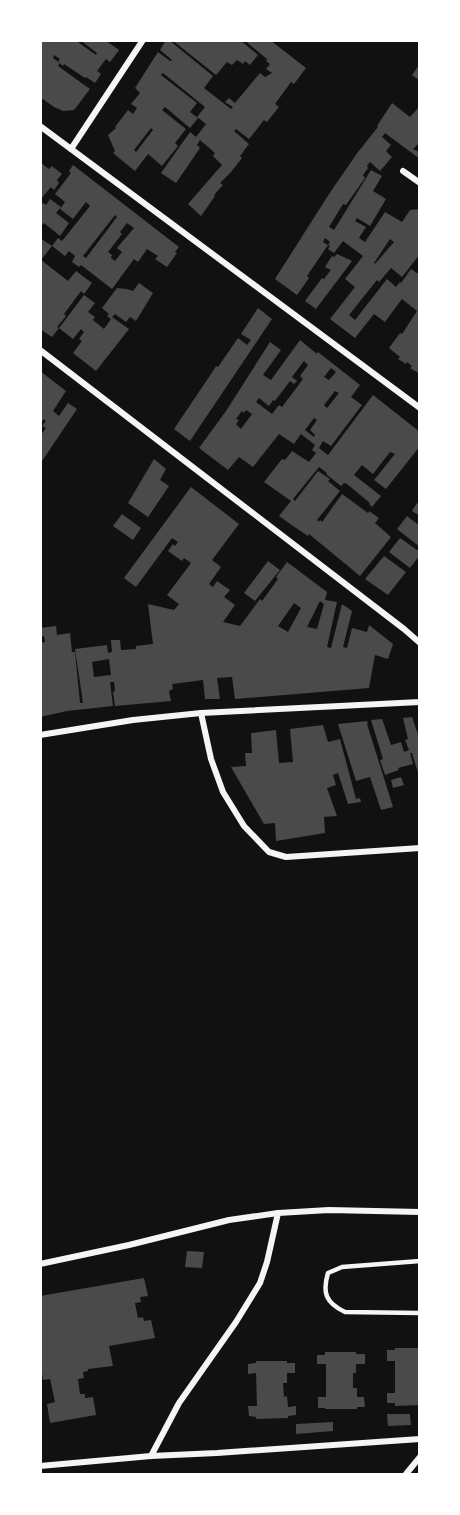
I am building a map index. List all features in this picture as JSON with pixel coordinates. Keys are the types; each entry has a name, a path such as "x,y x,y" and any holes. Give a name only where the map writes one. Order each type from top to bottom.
{"street":[{"path":"71,149 143,40"},
{"path":"40,126 420,408"},
{"path":"404,171 420,183"},
{"path":"40,350 420,643"},
{"path":"40,735 133,720 201,713 420,702"},
{"path":"201,713 211,759 223,792 244,826 269,852 286,857 420,848"},
{"path":"40,1264 129,1245 202,1225 278,1213 329,1210 420,1212"},
{"path":"151,1456 179,1403 236,1322 260,1283 278,1213"},
{"path":"40,1466 151,1456 420,1439"},
{"path":"406,1474 420,1457"}],"lane":[{"path":"420,1261 342,1267 328,1273 324,1284 326,1297 334,1307 345,1312 420,1313"}],"building":[{"path":"40,40 75,40 96,55 97,53 80,40 105,40 119,50 110,62 106,59 97,71 101,74 95,83 60,63 58,66 90,89 74,110 63,111 40,97"},
{"path":"166,40 169,40 213,76 204,88 231,109 233,107 225,102 229,98 235,103 260,73 265,77 272,73 266,69 270,64 266,61 267,59 244,40 266,40 268,42 270,40 306,68 294,84 291,82 275,104 279,107 267,122 264,120 249,139 236,129 234,131 249,144 240,156 242,158 220,183 223,185 201,216 188,204 222,165 213,156 215,153 200,140 197,145 200,148 176,183 161,173 190,132 196,137 206,124 197,117 205,107 163,73 161,75 197,103 190,112 198,118 190,128 165,107 162,110 186,129 175,143 178,146 162,166 148,154 135,171 113,153 115,151 108,135 116,128 128,110 133,114 137,108 131,104 140,93 135,88 158,52 170,61 172,60 160,50","holes":["151,128 153,130 136,152 134,150"]},
{"path":"172,40 240,40 258,55 250,65 245,61 243,64 237,60 232,65 227,62 216,75"},
{"path":"420,64 420,81 412,75"},
{"path":"392,103 410,117 420,106 420,142 413,149 417,151 420,149 420,159 385,133 382,137 391,145 386,151 392,157 380,171 370,162 363,175 365,178 346,205 343,204 329,227 334,230 371,170 382,176 373,191 386,199 370,226 357,218 355,221 366,227 359,238 365,242 385,212 402,222 410,210 420,209 420,254 402,277 391,268 379,282 377,280 349,315 355,320 387,279 396,287 411,269 420,275 420,354 418,356 420,357 420,374 410,368 412,366 407,362 406,364 398,359 400,357 389,348 400,333 402,334 417,311 402,299 385,322 374,314 355,338 330,319 355,287 345,279 363,256 343,241 334,253 328,249 330,246 328,245 307,276 309,278 297,295 275,279 329,194 378,127","holes":["325,238 330,242 328,245 323,242","390,239 394,242 375,264"]},
{"path":"40,162 49,169 52,166 62,174 54,190 51,187 40,200 42,178"},
{"path":"73,165 179,247 167,267 155,259 158,256 147,249 138,262 134,259 112,289 81,265 79,267 72,262 75,256 69,251 65,256 52,246 58,238 62,241 90,206 86,202 73,219 60,209 65,202 55,194 71,173 69,171","holes":["115,215 117,217 86,258 83,256","127,223 134,228 117,248 122,252 115,261 108,252 122,234 120,232"]},
{"path":"50,199 61,207 56,213 69,223 60,236 44,223 40,228 40,206 43,203 46,205"},
{"path":"40,238 52,246 41,260 68,281 76,271 92,283 84,294 81,291 64,314 66,316 52,337 40,329"},
{"path":"337,254 352,261 316,309 305,301 331,270 325,267 332,256"},
{"path":"139,283 153,293 136,321 130,317 126,322 115,314 112,317 129,329 96,371 73,353 82,341 79,339 84,332 81,329 73,339 59,328 84,295 95,303 88,312 95,317 93,320 104,329 111,319 102,308 117,288 133,291"},
{"path":"258,308 272,319 190,441 174,429 216,366 218,367 238,338 247,345 251,340 241,334"},
{"path":"300,340 360,385 351,397 362,405 331,446 323,441 319,448 328,455 373,395 420,432 420,446 386,489 374,480 395,454 390,452 373,474 362,465 354,475 381,496 372,507 347,484 344,483 341,486 319,467 293,499 295,501 318,471 330,479 328,481 340,491 317,520 319,522 320,520 322,522 342,494 379,518 375,523 391,537 360,576 309,534 308,536 279,516 291,501 264,482 282,459 285,460 292,451 309,462 316,453 312,450 315,445 301,434 294,444 279,434 253,467 239,457 228,470 199,448 226,411 270,342 281,350 263,375 271,380","holes":["304,361 308,365 300,376 303,379 282,407 279,405 272,414 256,402 259,398 269,406 290,381 294,384 297,381 292,377","331,368 336,372 329,380 324,377","335,391 339,393 327,408 324,405","246,410 252,414 241,429 236,424 239,420 236,419 242,411 244,413","314,418 317,420 310,430 315,435 314,437 305,430"]},
{"path":"40,371 66,391 53,411 59,416 68,403 77,409 40,464 40,436 46,428 42,426 46,421 44,419 40,424"},
{"path":"154,459 166,469 160,480 169,486 148,517 128,503"},
{"path":"191,487 239,524 212,560 221,567 209,584 213,587 217,581 230,590 224,597 235,605 223,622 240,626 260,599 262,601 287,562 327,592 325,600 337,602 327,647 331,648 342,604 352,611 343,647 347,648 352,628 367,632 369,625 393,644 388,659 375,655 369,688 235,699 232,677 217,678 220,699 205,699 203,680 172,684 173,689 169,691 171,701 115,706 114,682 110,682 113,706 67,711 40,717 40,643 45,642 44,636 40,637 40,628 56,626 57,635 70,633 72,652 75,652 80,703 83,703 75,649 107,645 108,653 112,652 111,640 120,640 121,650 153,644 148,604 174,610 179,604 167,595 191,563 184,558 182,561 168,551 173,544 175,546 178,542 172,538 136,587 124,578","holes":["320,601 324,604 317,629 307,627","294,603 301,608 288,632 278,626","109,659 111,675 94,677 92,662"]},
{"path":"417,503 420,505 420,516 412,511"},
{"path":"122,514 141,528 133,540 113,526"},
{"path":"407,516 420,526 420,547 397,529"},
{"path":"400,538 417,550 420,548 420,555 410,568 389,552"},
{"path":"384,556 406,572 388,595 365,579"},
{"path":"268,561 280,570 255,601 244,593"},
{"path":"412,717 420,740 420,779 412,753 410,753 413,764 385,775 380,760 383,759 371,720 382,719 391,745 401,742 404,752 409,750 405,740 408,739 403,718"},
{"path":"367,721 393,807 381,810 370,777 356,781 338,724"},
{"path":"323,725 328,742 340,739 356,799 360,798 361,802 348,804 338,773 333,775 336,785 327,788 337,816 324,817 325,833 276,841 275,823 264,824 231,767 246,766 245,753 252,753 251,733 276,730 279,763 293,762 290,729"},
{"path":"401,777 404,785 393,788 391,780"},
{"path":"187,1251 204,1252 202,1268 185,1267"},
{"path":"144,1278 148,1296 140,1297 141,1302 135,1303 138,1318 143,1317 144,1321 151,1320 155,1338 109,1346 113,1366 88,1369 83,1372 84,1378 78,1379 80,1394 85,1394 85,1398 93,1397 96,1415 50,1423 47,1404 55,1402 50,1379 43,1380 42,1373 40,1373 40,1296"},
{"path":"395,1348 420,1348 420,1405 395,1406 395,1403 387,1403 387,1393 395,1393 395,1361 387,1361 387,1350 395,1350"},
{"path":"325,1352 365,1354 365,1364 356,1364 356,1373 353,1373 353,1388 357,1388 357,1397 364,1397 365,1407 357,1407 357,1409 318,1408 318,1397 326,1397 326,1364 317,1364 317,1355 325,1355"},
{"path":"256,1361 295,1363 295,1373 287,1373 287,1383 283,1383 284,1397 287,1396 288,1407 296,1406 296,1415 288,1416 288,1418 256,1419 256,1417 249,1416 248,1406 257,1406 256,1373 248,1374 248,1364 256,1363"},
{"path":"387,1414 410,1414 411,1425 388,1426"},
{"path":"333,1422 333,1431 296,1434 296,1424"}]}
